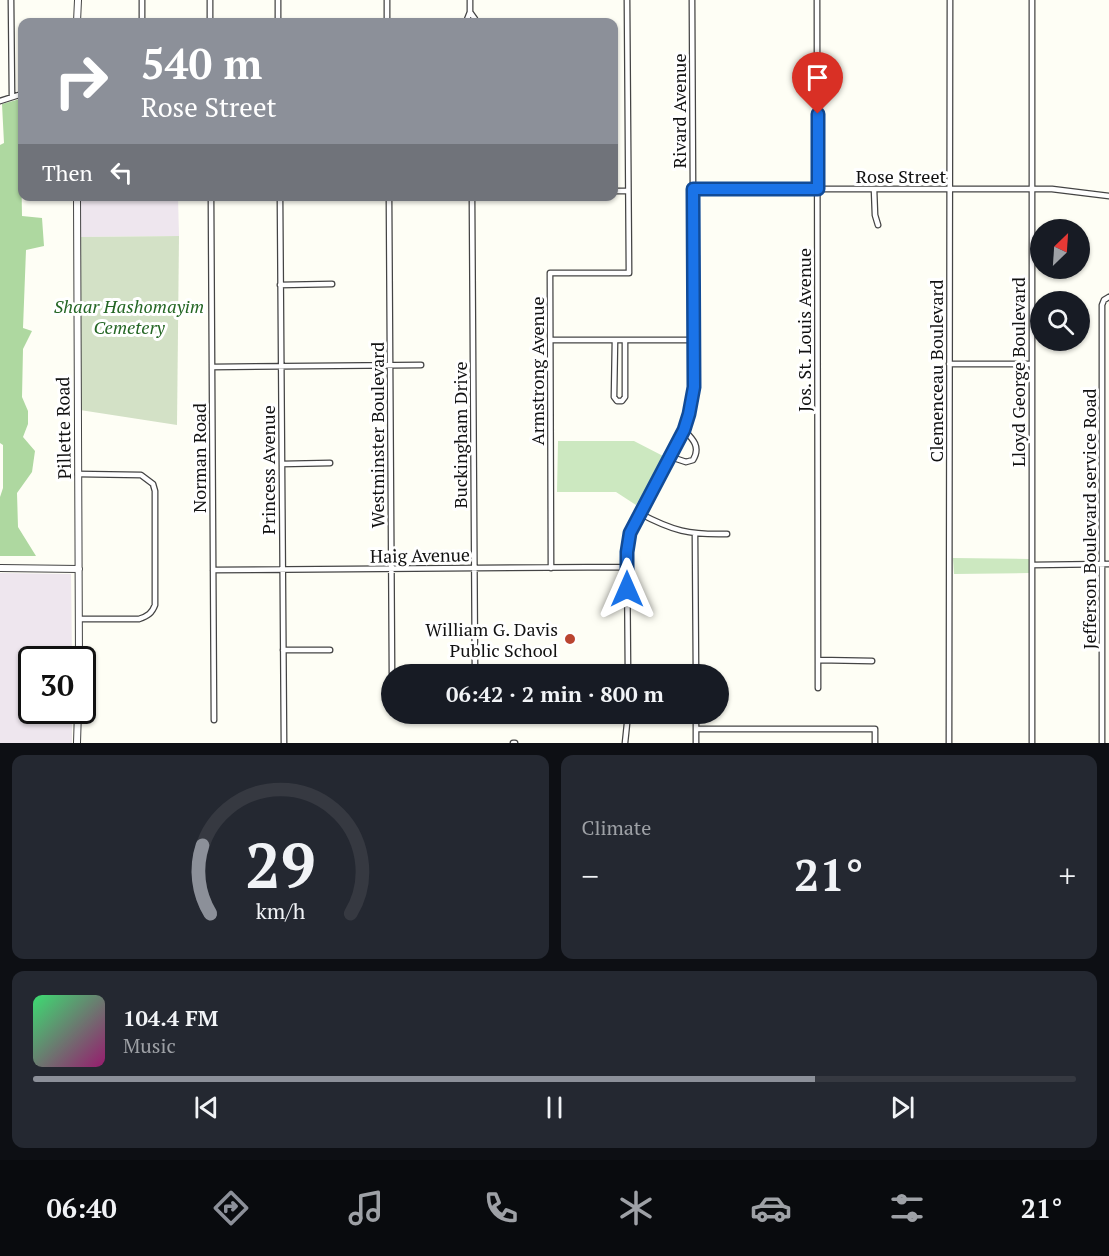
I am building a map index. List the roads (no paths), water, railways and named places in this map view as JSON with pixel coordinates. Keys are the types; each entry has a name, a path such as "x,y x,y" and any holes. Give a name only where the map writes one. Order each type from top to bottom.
{"street":[{"path":"11,0 12,97"},
{"path":"77,18 78,0"},
{"path":"142,0 142,18"},
{"path":"210,0 210,18"},
{"path":"278,0 278,18"},
{"path":"387,0 387,18"},
{"path":"468,18 470,0"},
{"name":"Armstrong Avenue","path":"551,568 550,273 628,273 627,0"},
{"name":"Rivard Avenue","path":"628,664 627,567 630,533 684,430 694,387 692,0"},
{"name":"Jos. St. Louis Avenue","path":"817,0 818,688"},
{"name":"Clemenceau Boulevard","path":"949,743 950,0"},
{"name":"Lloyd George Boulevard","path":"1032,0 1032,743"},
{"path":"470,12 473,18"},
{"path":"0,101 18,95"},
{"name":"Rose Street","path":"693,189 1031,189 1076,191 1109,196"},
{"path":"874,189 874,215 878,225"},
{"path":"618,191 628,191"},
{"name":"Pillette Road","path":"77,201 79,646"},
{"name":"Norman Road","path":"211,201 214,720"},
{"name":"Princess Avenue","path":"280,201 284,743"},
{"name":"Westminster Boulevard","path":"388,201 392,664"},
{"name":"Buckingham Drive","path":"472,201 475,664"},
{"path":"280,285 332,284"},
{"name":"Jefferson Boulevard service Road","path":"1102,743 1102,305 1109,297"},
{"path":"551,340 694,340"},
{"path":"615,340 614,397 617,401 622,401 625,397 625,340"},
{"path":"1102,361 1109,361"},
{"path":"949,364 1031,364"},
{"path":"212,367 421,365"},
{"path":"671,457 686,462 693,460 696,455 695,442 684,430"},
{"path":"282,464 330,463"},
{"path":"78,474 141,475 153,484 155,491 155,605 153,611 148,616 139,619 79,619"},
{"path":"639,513 676,531 695,535 727,534"},
{"path":"695,535 696,664"},
{"path":"1032,565 1109,564"},
{"name":"Haig Avenue","path":"213,570 627,567"},
{"path":"0,568 79,569"},
{"path":"283,650 330,650"},
{"path":"818,660 872,661"},
{"path":"77,743 78,724"},
{"path":"625,743 627,724"},
{"path":"696,724 696,743"},
{"path":"696,729 874,729 875,743"}],"place":[{"name":"William G. Davis Public School","path":"570,639"}],"park label":[{"name":"Shaar Hashomayim Cemetery","path":"129,316"}]}
